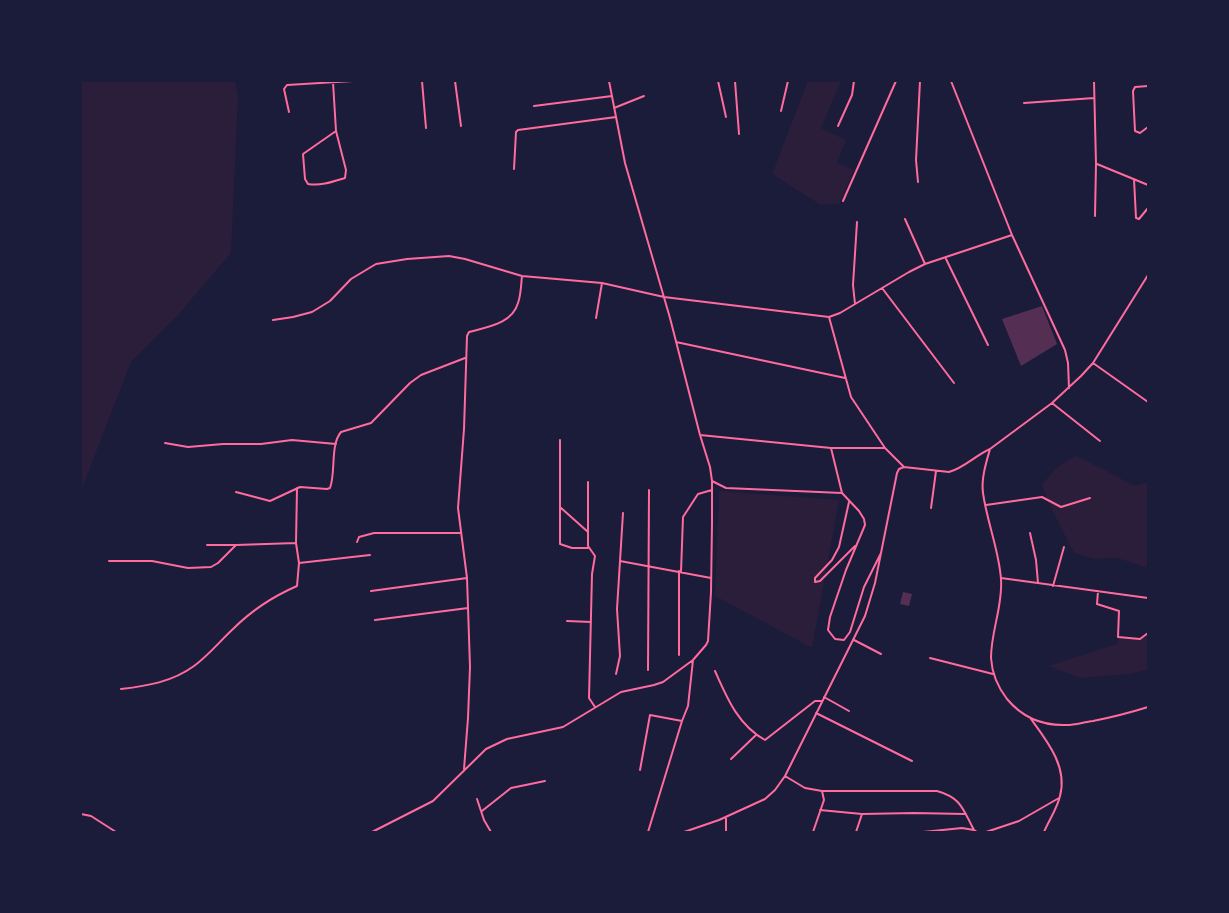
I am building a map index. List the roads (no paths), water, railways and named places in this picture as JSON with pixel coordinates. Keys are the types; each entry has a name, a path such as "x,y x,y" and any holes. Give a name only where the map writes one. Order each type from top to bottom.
{"street":[{"path":"289,112 284,90 287,85 353,81"},
{"path":"422,81 426,128"},
{"path":"454,81 461,126"},
{"path":"372,832 429,804 486,749 507,739 563,727 621,692 663,682 693,660 708,640 711,578 712,481 710,467 625,163 608,81"},
{"path":"718,81 726,117"},
{"path":"735,81 739,134"},
{"path":"781,111 788,81"},
{"path":"838,126 852,95 854,81"},
{"path":"843,201 896,81"},
{"path":"918,182 916,160 920,81"},
{"path":"951,81 1012,235 1065,350 1068,363 1069,388"},
{"path":"1094,81 1095,216"},
{"path":"333,82 336,131 346,170 344,178 327,184 308,184 305,179 304,154 336,131"},
{"path":"1148,86 1135,87 1133,91 1135,131 1140,133 1148,127"},
{"path":"534,106 612,96"},
{"path":"614,108 644,96"},
{"path":"1024,103 1094,98"},
{"path":"514,169 516,132 518,130 616,116"},
{"path":"1096,164 1148,185"},
{"path":"1134,179 1136,218 1139,219 1148,208"},
{"path":"905,219 925,264"},
{"path":"855,304 857,222"},
{"path":"273,320 312,312 330,301 351,279 376,264 407,259 449,256 522,276 602,283 664,297 829,317 925,264 946,259 1012,235"},
{"path":"946,259 988,345"},
{"path":"684,832 726,817 765,799 776,790 785,776 865,616 883,548 896,473 899,469 904,467 955,471 979,454 990,449 1052,403 1092,363 1148,275"},
{"path":"464,769 470,667 467,578 458,508 464,430 467,336 469,332 499,324 508,319 518,304 522,276"},
{"path":"596,318 602,283"},
{"path":"882,288 954,383"},
{"path":"829,317 844,378 851,397 886,448 904,467"},
{"path":"675,342 844,378"},
{"path":"236,492 270,501 302,487 330,488 336,444 341,432 371,423 410,383 421,375 465,358"},
{"path":"1092,363 1148,402"},
{"path":"1052,403 1100,442"},
{"path":"700,435 831,448 886,448"},
{"path":"166,443 188,447 223,444 261,444 292,440 336,444"},
{"path":"560,440 560,544 572,548 588,548"},
{"path":"831,448 842,493 859,511 865,525 846,570 829,623 828,630 831,636 839,640 847,637 850,632 864,587 883,548"},
{"path":"990,449 985,467 983,493 1001,578 1000,607 992,644 993,674 998,688 1012,705 1032,719 1050,724 1068,726 1116,717 1148,707"},
{"path":"930,508 936,471"},
{"path":"712,481 726,488 842,493"},
{"path":"588,482 588,548 595,556 592,574 589,698 595,707"},
{"path":"121,689 154,685 193,667 215,650 234,628 262,605 297,586 299,563 296,543 298,488"},
{"path":"648,670 649,490"},
{"path":"679,655 683,517 698,494 712,490"},
{"path":"986,504 1042,497 1061,507 1090,498"},
{"path":"849,501 839,547 832,560 815,578 814,582 820,581 856,545"},
{"path":"560,507 588,532"},
{"path":"616,674 620,656 617,608 623,540 623,513"},
{"path":"357,542 359,537 374,533 461,533"},
{"path":"1030,533 1036,560 1038,583"},
{"path":"208,545 296,543"},
{"path":"108,561 152,561 188,568 211,567 218,564 236,545"},
{"path":"1053,586 1064,547"},
{"path":"299,563 370,555"},
{"path":"620,561 711,578"},
{"path":"371,591 467,578"},
{"path":"1001,578 1148,598"},
{"path":"1098,591 1097,604 1119,611 1118,637 1140,639 1148,632"},
{"path":"375,620 468,608"},
{"path":"567,621 591,622"},
{"path":"854,640 881,654"},
{"path":"930,658 993,674"},
{"path":"648,832 688,706 693,660"},
{"path":"715,672 729,704 740,719 756,735 766,740 816,701 822,701"},
{"path":"824,697 850,711"},
{"path":"816,713 912,761"},
{"path":"640,770 650,715 682,722"},
{"path":"1032,719 1046,739 1058,763 1063,782 1060,797 1044,832"},
{"path":"731,759 756,735"},
{"path":"785,776 805,788 822,791 937,791 952,796 958,801 976,831"},
{"path":"482,811 511,788 545,781"},
{"path":"813,832 824,800 822,791"},
{"path":"986,832 1020,821 1060,797"},
{"path":"477,799 484,820 491,832"},
{"path":"820,810 862,814 966,814"},
{"path":"81,814 91,816 116,832"},
{"path":"856,832 862,814"},
{"path":"726,817 726,832"},
{"path":"923,832 962,828 976,831"}]}
